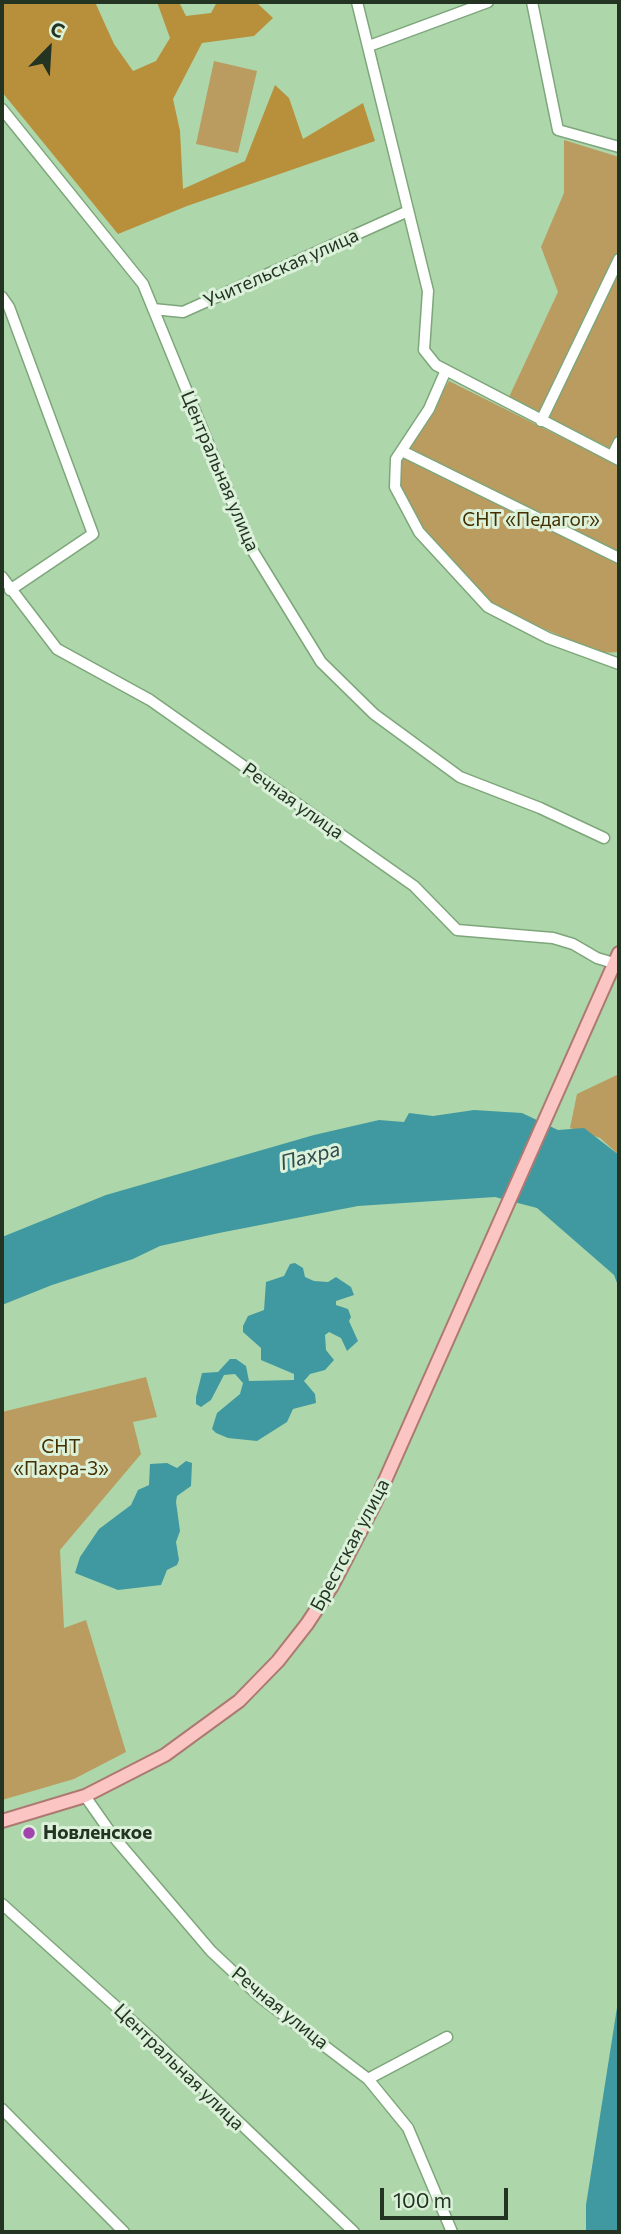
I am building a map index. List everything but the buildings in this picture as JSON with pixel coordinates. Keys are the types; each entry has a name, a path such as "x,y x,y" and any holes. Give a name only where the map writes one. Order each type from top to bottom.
{"main road":[{"name":"Брестская улица","path":"2,1821 85,1796 136,1772 203,1729 262,1678 307,1624 332,1586 361,1532 617,960"}],"street":[{"path":"357,2 406,212 428,291 424,350 436,365 616,458 619,442"},
{"path":"369,46 488,2"},
{"path":"532,2 558,130 619,147"},
{"name":"Центральная улица","path":"2,109 143,284 251,548 321,662 374,714 460,776 540,808 604,838"},
{"name":"Учительская улица","path":"153,309 183,312 406,212"},
{"path":"541,421 619,260"},
{"path":"2,297 9,307 93,534 10,590"},
{"path":"446,370 429,409 396,459 395,487 419,532 488,607 548,638 619,664"},
{"path":"402,451 619,558"},
{"name":"Речная улица","path":"2,577 57,649 150,700 414,886 457,930 553,938 617,960"},
{"name":"Речная улица","path":"85,1796 113,1836 211,1951 260,1997 368,2079 408,2128 452,2232"},
{"name":"Центральная улица","path":"2,1904 151,2038 354,2232"},
{"path":"368,2079 447,2037"},
{"path":"2,2109 124,2232"}],"green space":[{"path":"214,61 257,71 238,153 196,144"},
{"path":"564,140 619,157 619,453 509,397 558,292 541,247 564,193"},
{"name":"СНТ «Педагог»","path":"449,381 619,466 619,652 599,653 488,604 423,532 399,488 401,461"},
{"path":"619,1074 619,1155 600,1138 570,1128 577,1094"},
{"name":"СНТ «Пахра-3»","path":"146,1377 157,1417 133,1422 141,1454 60,1550 64,1628 86,1620 126,1752 74,1779 2,1800 2,1412"}],"shaded area":[{"path":"2,2 95,2 114,44 133,71 156,61 170,38 157,2 179,2 186,16 211,13 217,2 256,2 273,18 254,36 202,43 173,99 180,131 183,189 245,161 275,85 289,98 303,139 363,103 375,141 187,206 118,234 2,92"}],"water":[{"name":"Пахра","path":"474,1110 522,1113 558,1130 584,1128 619,1155 619,1288 614,1275 537,1208 495,1197 358,1206 219,1233 160,1246 133,1259 52,1285 2,1305 2,1237 106,1195 314,1135 379,1120 404,1122 409,1113 433,1116"},
{"path":"295,1263 303,1268 305,1277 314,1281 328,1282 336,1277 351,1287 354,1295 336,1301 336,1305 348,1309 351,1317 349,1321 358,1341 347,1351 341,1338 329,1332 325,1335 326,1350 334,1360 325,1370 310,1374 304,1381 315,1394 316,1403 293,1409 287,1422 257,1441 228,1438 216,1433 212,1429 217,1413 240,1394 243,1383 235,1374 224,1375 211,1400 201,1407 196,1404 196,1397 202,1373 218,1372 230,1359 236,1359 246,1366 249,1381 294,1380 294,1374 261,1360 261,1348 243,1332 243,1326 248,1316 264,1310 266,1282 284,1276 290,1264"},
{"path":"186,1461 192,1463 191,1486 177,1496 176,1502 180,1531 176,1542 179,1560 177,1565 167,1570 161,1585 118,1590 75,1573 80,1557 99,1529 131,1505 138,1490 149,1485 150,1464 167,1463 177,1468"},
{"path":"619,1995 619,2232 586,2232 586,2205"}],"place":[{"name":"Новленское","path":"29,1833"}]}
